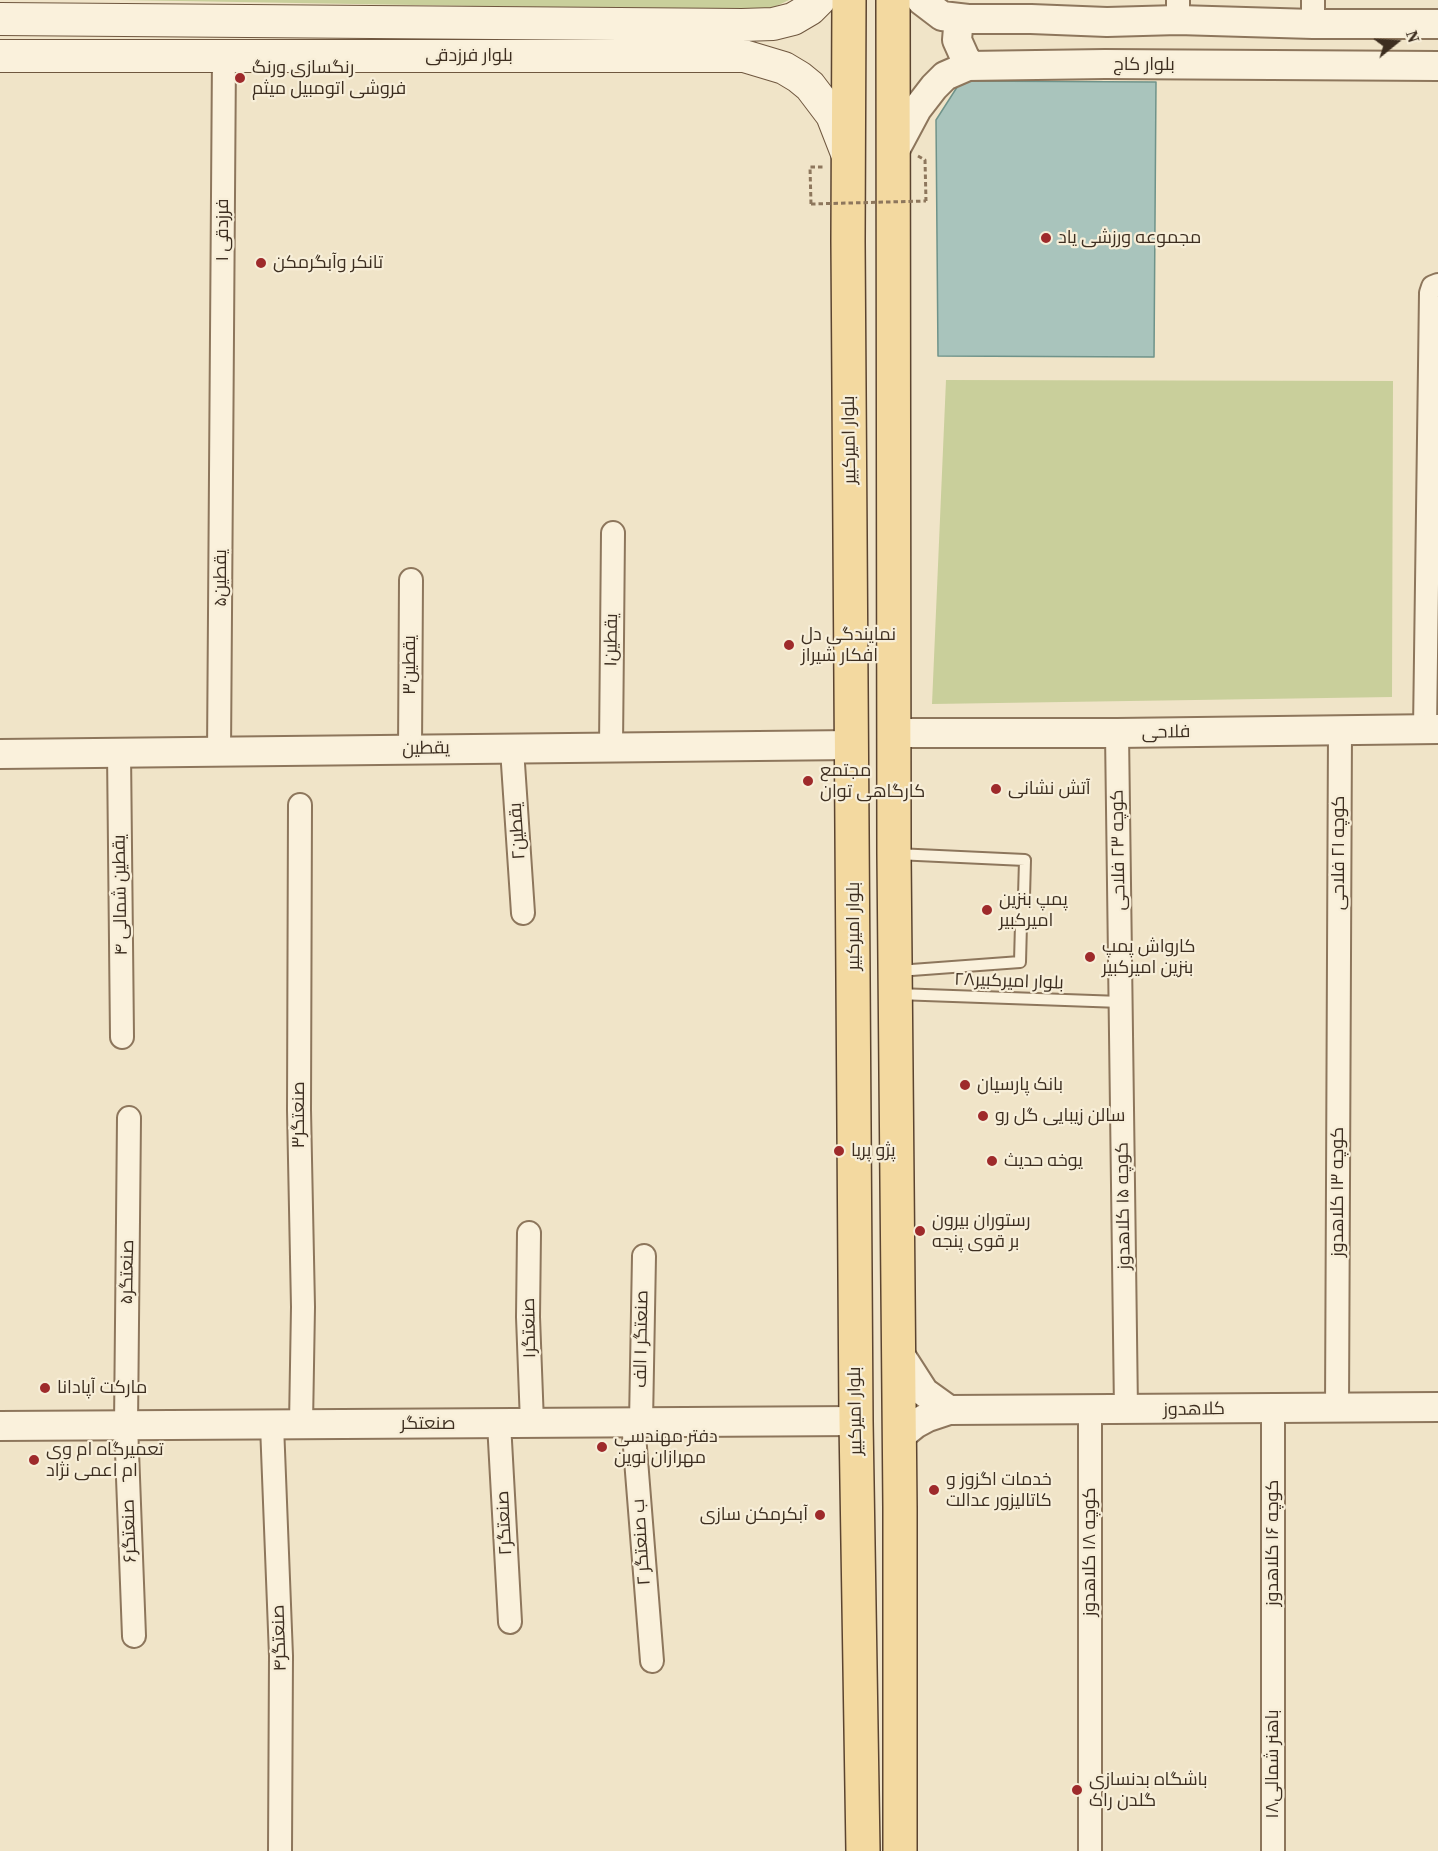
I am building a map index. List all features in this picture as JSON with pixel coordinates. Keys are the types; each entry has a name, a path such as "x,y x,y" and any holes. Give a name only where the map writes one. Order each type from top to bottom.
{"main road":[{"name":"بلوار فرزدقی","path":"0,19 138,15 742,25 773,24 793,20 819,0"},
{"name":"بلوار امیرکبیر","path":"849,0 848,241 856,1421 863,1851"},
{"path":"893,0 909,156 894,733 900,1851"},
{"path":"742,25 758,28 764,38 763,45 758,51 744,57"},
{"name":"بلوار فرزدقی","path":"0,56 744,57 784,68 810,86 832,115 849,159"},
{"path":"860,1677 900,1679"}],"street":[{"path":"921,0 942,16 968,19"},
{"path":"973,66 966,60 957,40 961,22 1031,9 1107,22 1178,10 1313,12 1438,24"},
{"path":"1106,64 1107,22"},
{"name":"فرزدقی ۱","path":"222,404 224,56"},
{"name":"بلوار کاج","path":"909,156 917,109 945,76 968,66 1106,64 1438,66"},
{"path":"1432,729 1431,293 1436,286"},
{"name":"یقطین۵","path":"219,752 222,404"},
{"name":"یقطین۱","path":"611,747 613,533"},
{"name":"یقطین۳","path":"410,750 411,580"},
{"name":"فلاحی","path":"894,733 1118,734 1432,729"},
{"name":"کوچه ۲۱ فلاحی","path":"1339,976 1340,730"},
{"name":"کوچه ۲۳ فلاحی","path":"1118,734 1122,1002"},
{"name":"یقطین","path":"0,754 853,745"},
{"name":"یقطین۲","path":"512,749 523,912"},
{"name":"یقطین شمالی ۴","path":"119,753 122,1037"},
{"name":"صنعتگر۳","path":"300,805 299,1110 303,1307 301,1424"},
{"name":"کوچه ۱۳ کلاهدوز","path":"1337,1408 1339,976"},
{"name":"کوچه ۱۵ کلاهدوز","path":"1122,1002 1126,1410"},
{"name":"صنعتگر۵","path":"126,1425 129,1118"},
{"name":"صنعتگر۱","path":"529,1233 528,1317 532,1423"},
{"name":"صنعتگر ۱ الف","path":"637,1422 644,1256"},
{"path":"899,1353 924,1392 949,1410"},
{"name":"کلاهدوز","path":"899,1437 928,1417 949,1410 1090,1411 1438,1407"},
{"name":"کوچه ۱۶ کلاهدوز","path":"1273,1408 1273,1678"},
{"name":"کوچه ۱۸ کلاهدوز","path":"1090,1411 1090,1851"},
{"name":"صنعتگر","path":"0,1426 856,1421"},
{"name":"۲ ب صنعتگر","path":"637,1422 652,1661"},
{"name":"صنعتگر۲","path":"500,1423 510,1622"},
{"name":"صنعتگر۶","path":"126,1425 134,1636"},
{"name":"صنعتگر۴","path":"272,1425 281,1656 280,1851"},
{"name":"باهنر شمالی۱۸","path":"1273,1678 1273,1851"}],"lane":[{"path":"894,854 1025,860 1024,896"},
{"path":"895,982 1020,962 1021,924"},
{"name":"۲۸بلوار امیرکبیر","path":"895,982 1122,1002"}],"path":[{"path":"810,167 811,204 926,201 909,156"}],"green space":[{"path":"120,0 789,0 766,11"},
{"path":"946,380 1393,381 1392,697 932,704"}],"water":[{"name":"مجموعه ورزشی یاد","path":"961,81 1156,82 1154,357 938,356 936,120"}],"place":[{"name":"رنگسازی ورنگ فروشی اتومبیل میثم","path":"240,78"},
{"name":"مجموعه ورزشی یاد","path":"1046,238"},
{"name":"تانکر وآبگرمکن","path":"261,263"},
{"name":"نمایندگی دل افکار شیراز","path":"789,645"},
{"name":"مجتمع کارگاهی توان","path":"808,781"},
{"name":"آتش نشانی","path":"996,789"},
{"name":"پمپ بنزین امیرکبیر","path":"987,910"},
{"name":"کارواش پمپ بنزین امیرکبیر","path":"1090,957"},
{"name":"بانک پارسیان","path":"965,1085"},
{"name":"سالن زیبایی گل رو","path":"983,1116"},
{"name":"پژو پریا","path":"839,1151"},
{"name":"یوخه حدیث","path":"992,1161"},
{"name":"رستوران بیرون بر قوی پنجه","path":"920,1231"},
{"name":"مارکت آپادانا","path":"45,1388"},
{"name":"دفتر مهندسی مهرازان نوین","path":"602,1447"},
{"name":"تعمیرگاه ام وی ام اعمی نژاد","path":"34,1460"},
{"name":"خدمات اگزوز و کاتالیزور عدالت","path":"934,1490"},
{"name":"آبکرمکن سازی","path":"820,1515"},
{"name":"باشگاه بدنسازی گلدن راک","path":"1077,1790"}]}
